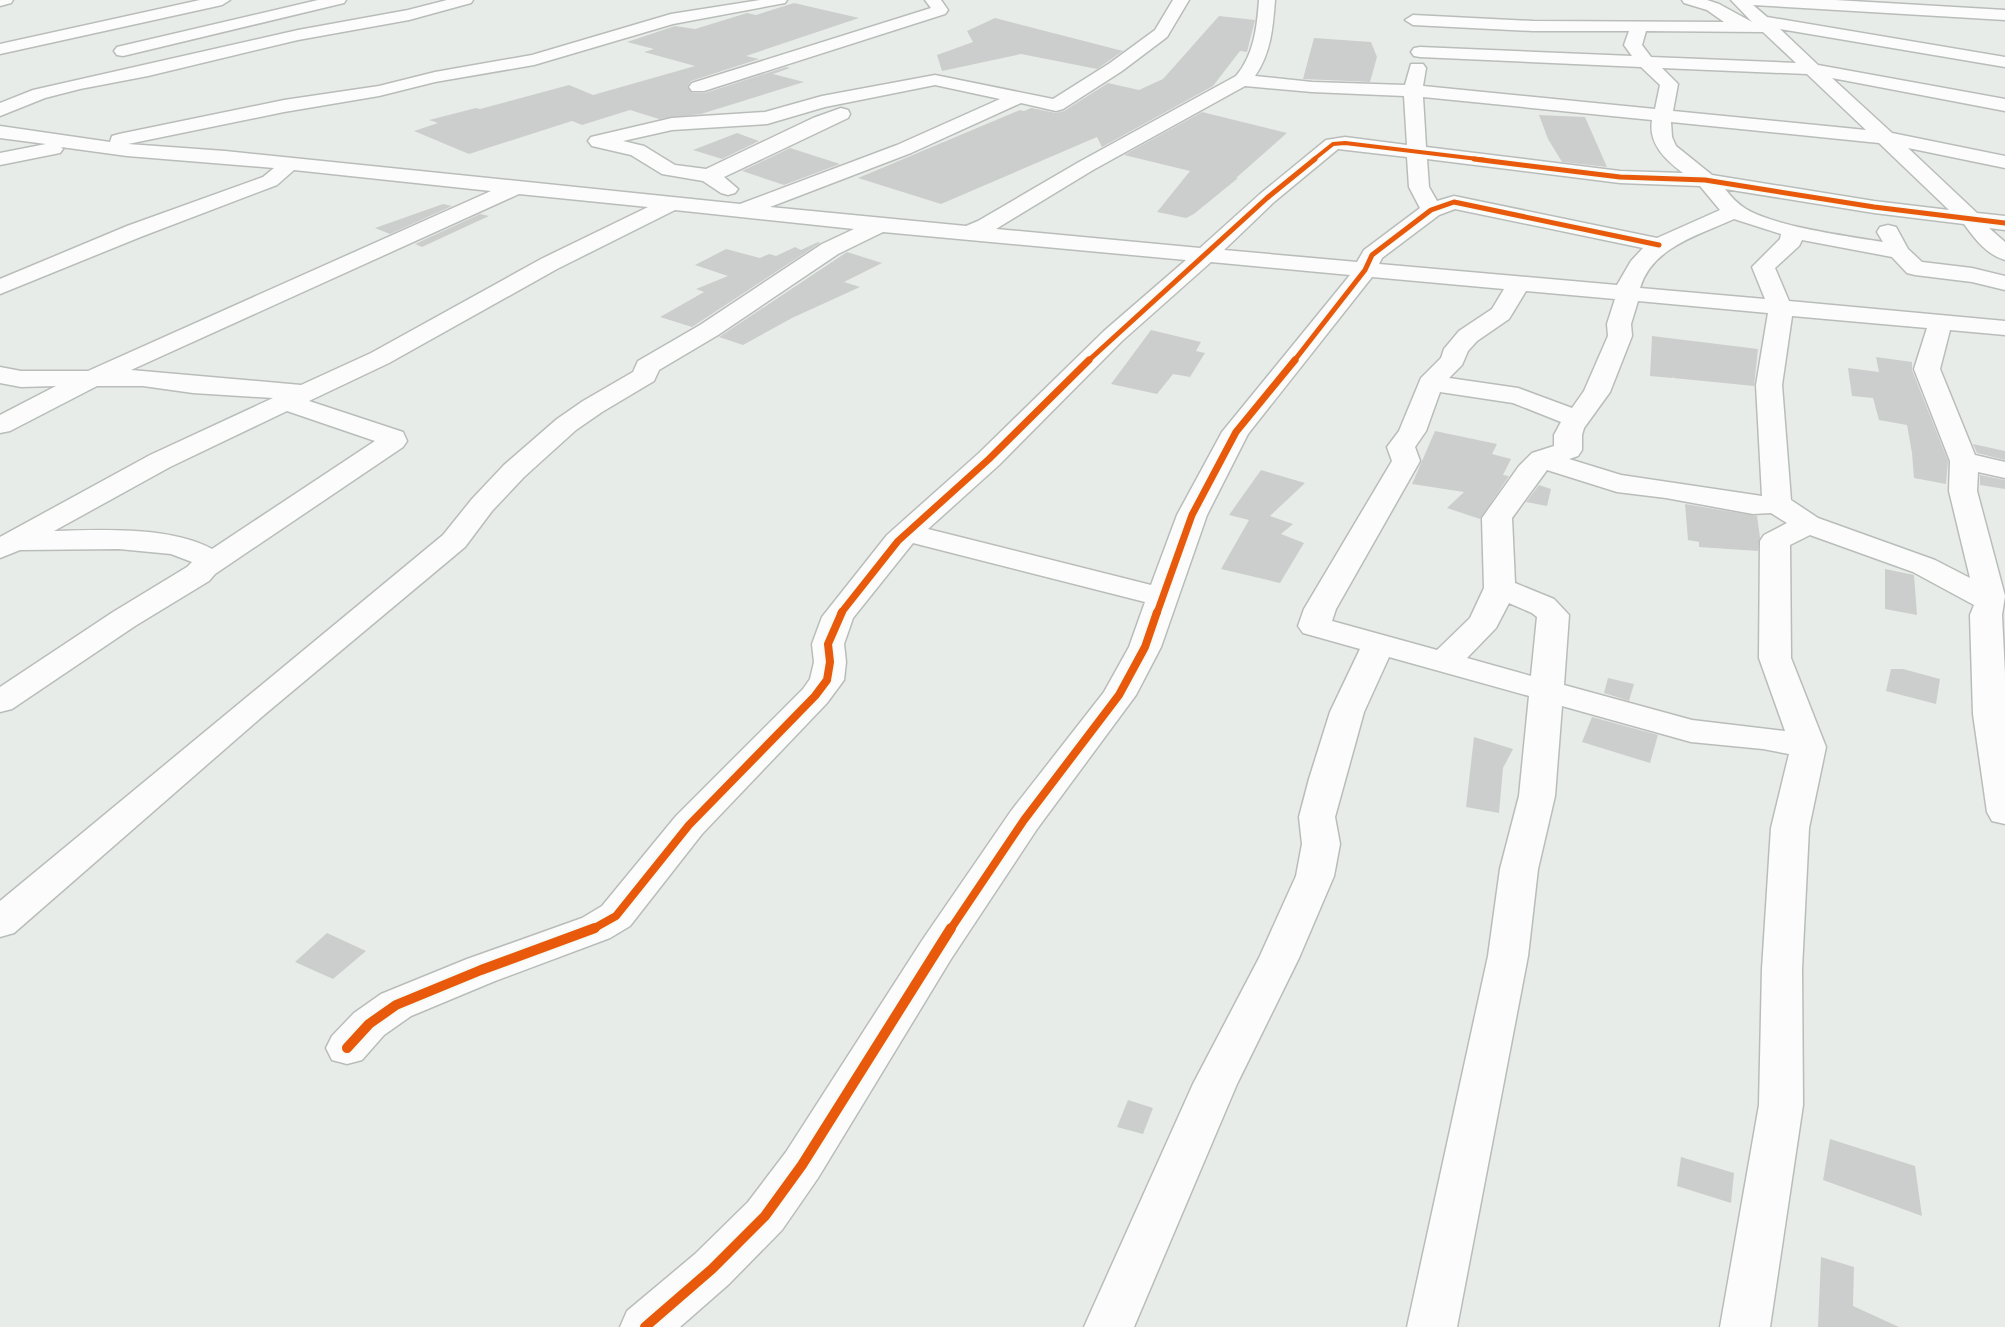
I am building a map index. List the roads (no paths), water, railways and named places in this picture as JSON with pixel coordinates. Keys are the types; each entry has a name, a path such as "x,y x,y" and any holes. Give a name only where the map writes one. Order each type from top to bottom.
{"street":[{"path":"0,1 5,0"},
{"path":"0,49 222,0"},
{"path":"123,51 338,0"},
{"path":"0,110 39,94 70,86 148,71 298,35 409,15 465,0"},
{"path":"0,159 55,148 95,144 284,106 379,91 435,77 534,60 671,19 779,0"},
{"path":"767,118 764,114 730,102 722,95 698,87 939,11 933,0"},
{"path":"752,206 709,176 669,170 637,150 598,141 672,124 767,118 856,94 938,80 1053,105 1075,95 1161,33 1181,0"},
{"path":"830,249 972,233 1086,166 1242,80 1254,66 1265,24 1267,0"},
{"path":"1410,0 1420,52 1413,90 1419,188 1431,210"},
{"path":"1690,0 1713,7 1729,18 1761,25 2005,62"},
{"path":"1739,0 1761,25 1886,138 1969,218 1989,241 2005,253"},
{"path":"1754,0 2005,15"},
{"path":"1530,7 1584,37 1644,60"},
{"path":"1413,20 1561,26 1761,25"},
{"path":"1639,27 1633,45 1644,60 1669,84 1667,108 1662,116 1660,134 1666,146 1688,168 1705,180 1735,211 1792,231 1899,252"},
{"path":"1420,52 1811,69 2005,105"},
{"path":"1242,80 1311,87 1413,90 1886,138 2005,162"},
{"path":"709,176 820,122 929,82"},
{"path":"752,206 904,149 1018,98"},
{"path":"0,132 127,150 288,164 671,204 752,206 880,225 1940,324 2005,328"},
{"path":"347,1048 369,1024 396,1005 481,970 596,928 616,916 689,825 815,696 827,680 830,662 828,644 838,616 873,569 907,533 989,459 1113,336 1267,198 1333,144 1346,143 1620,177 1705,180 1874,207 2005,223"},
{"path":"0,287 135,231 270,181 278,176 288,164"},
{"path":"0,425 93,378 517,188"},
{"path":"645,1327 712,1269 765,1216 802,1165 944,939 1024,820 1119,695 1145,647 1192,515 1236,432 1365,270 1372,255 1431,210 1449,203 1461,203 1659,246"},
{"path":"7,545 170,456 380,358 570,253 671,204"},
{"path":"1874,207 1899,252 1915,268 1972,275 2005,283"},
{"path":"1442,663 1485,621 1500,588 1497,518 1529,472 1542,459 1568,450 1568,435 1597,392 1622,332 1619,324 1629,294 1630,279 1644,259 1659,246 1735,211"},
{"path":"0,923 252,708 454,541 476,512 545,443 585,411 645,376 647,366 710,330 830,249 880,225"},
{"path":"1777,504 1769,385 1781,309 1763,267 1791,241 1792,231"},
{"path":"1519,284 1501,314 1468,336 1456,349 1453,360 1430,383 1412,431 1401,447 1406,461 1314,622 1314,626 1691,731 1763,738 1808,747"},
{"path":"1940,324 1928,369 1964,461 1963,491 1991,602 1986,615 1990,714 2005,812"},
{"path":"0,375 21,379 143,378 296,397 393,438 393,441 198,574 124,619 0,702"},
{"path":"1430,383 1518,396 1577,419"},
{"path":"1542,459 1626,484 1753,505 1777,504 1808,525 1924,566 1991,602"},
{"path":"1964,461 2005,470"},
{"path":"1745,1327 1781,1104 1782,969 1790,828 1808,747 1775,658 1775,541 1808,525"},
{"path":"907,533 1161,597"},
{"path":"7,545 148,543 197,552 210,560 206,567"},
{"path":"1432,1327 1508,956 1519,869 1537,796 1548,692 1553,615 1543,606 1500,588"},
{"path":"1108,1327 1215,1084 1279,958 1316,876 1321,844 1317,818 1327,779 1347,712 1378,645"}]}
